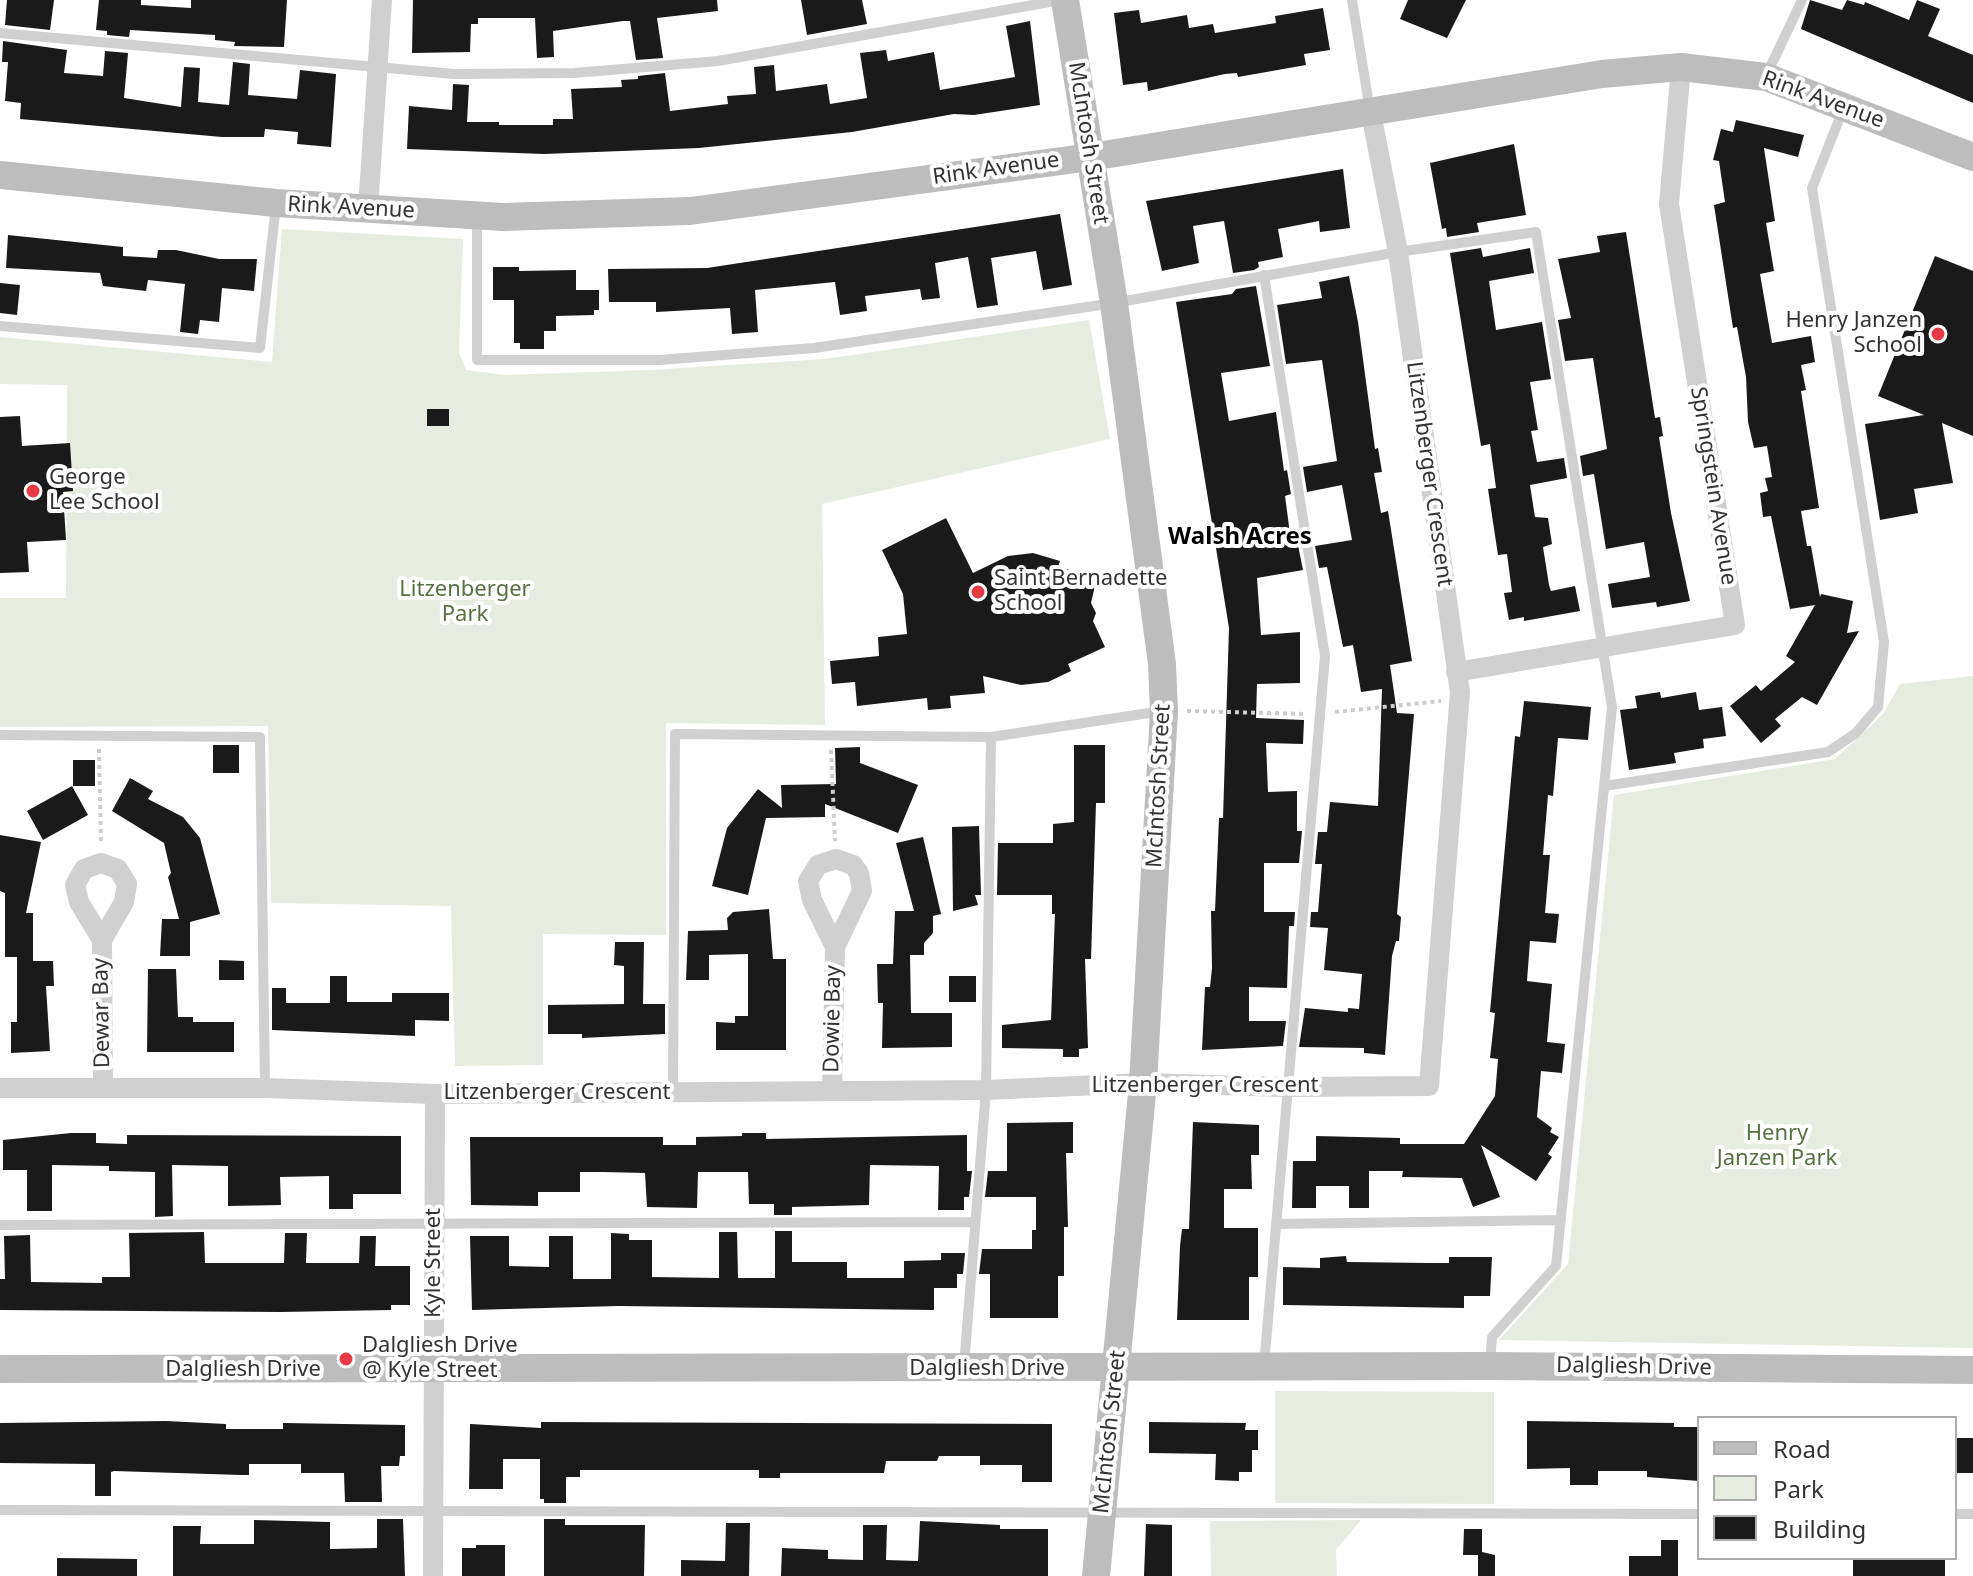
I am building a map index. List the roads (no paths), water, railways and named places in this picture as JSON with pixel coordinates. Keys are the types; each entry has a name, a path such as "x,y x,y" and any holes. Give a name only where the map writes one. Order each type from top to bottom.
{"street":[{"path":"368,209 382,0"},
{"name":"McIntosh Street","path":"1064,0 1114,303 1162,664 1164,711 1143,1083 1096,1576"},
{"name":"Rink Avenue","path":"0,175 276,203 477,215 690,211 1091,157 1602,74 1681,67 1766,77 1973,157"},
{"name":"Springstein Avenue","path":"1456,672 1735,625 1669,204 1674,112 1681,67"},
{"name":"Litzenberger Crescent","path":"0,1088 265,1088 435,1094 986,1090 1143,1083 1286,1087 1429,1086 1459,700 1398,252 1371,113"},
{"name":"Dowie Bay","path":"832,1091 835,947 862,891 859,873 853,865 836,859 818,865 808,881 812,900 835,947"},
{"name":"Dewar Bay","path":"102,940 79,902 75,885 84,869 101,863 118,869 127,884 124,902 102,940 103,1087"},
{"name":"Kyle Street","path":"433,1576 435,1094"},
{"name":"Dalgliesh Drive","path":"0,1369 1490,1366 1973,1370"}],"lane":[{"path":"0,33 454,74 574,73 718,61 1064,0"},
{"path":"1352,0 1371,113"},
{"path":"1766,77 1802,0"},
{"path":"1604,786 1828,752 1856,733 1878,707 1884,642 1812,188 1844,106"},
{"path":"0,326 260,348 276,203"},
{"path":"477,215 477,360 659,360 814,348 1114,303 1398,252 1536,232 1605,647 1612,707 1556,1266 1492,1337 1490,1366"},
{"path":"1264,275 1325,656 1264,1367"},
{"path":"673,1092 675,734 991,737 1164,711"},
{"path":"0,735 260,737 265,1088"},
{"path":"963,1369 986,1090 991,737"},
{"path":"1276,1224 1561,1220"},
{"path":"0,1225 974,1222"},
{"path":"0,1510 1697,1514"}],"place":[{"name":"Henry Janzen School","path":"1938,334"},
{"name":"George Lee School","path":"33,491"},
{"name":"Saint Bernadette School","path":"978,592"},
{"name":"Dalgliesh Drive @ Kyle Street","path":"346,1359"}],"district":[{"name":"Walsh Acres","path":"1240,537"}],"park label":[{"name":"Litzenberger Park","path":"465,602"},
{"name":"Henry Janzen Park","path":"1777,1146"}]}
